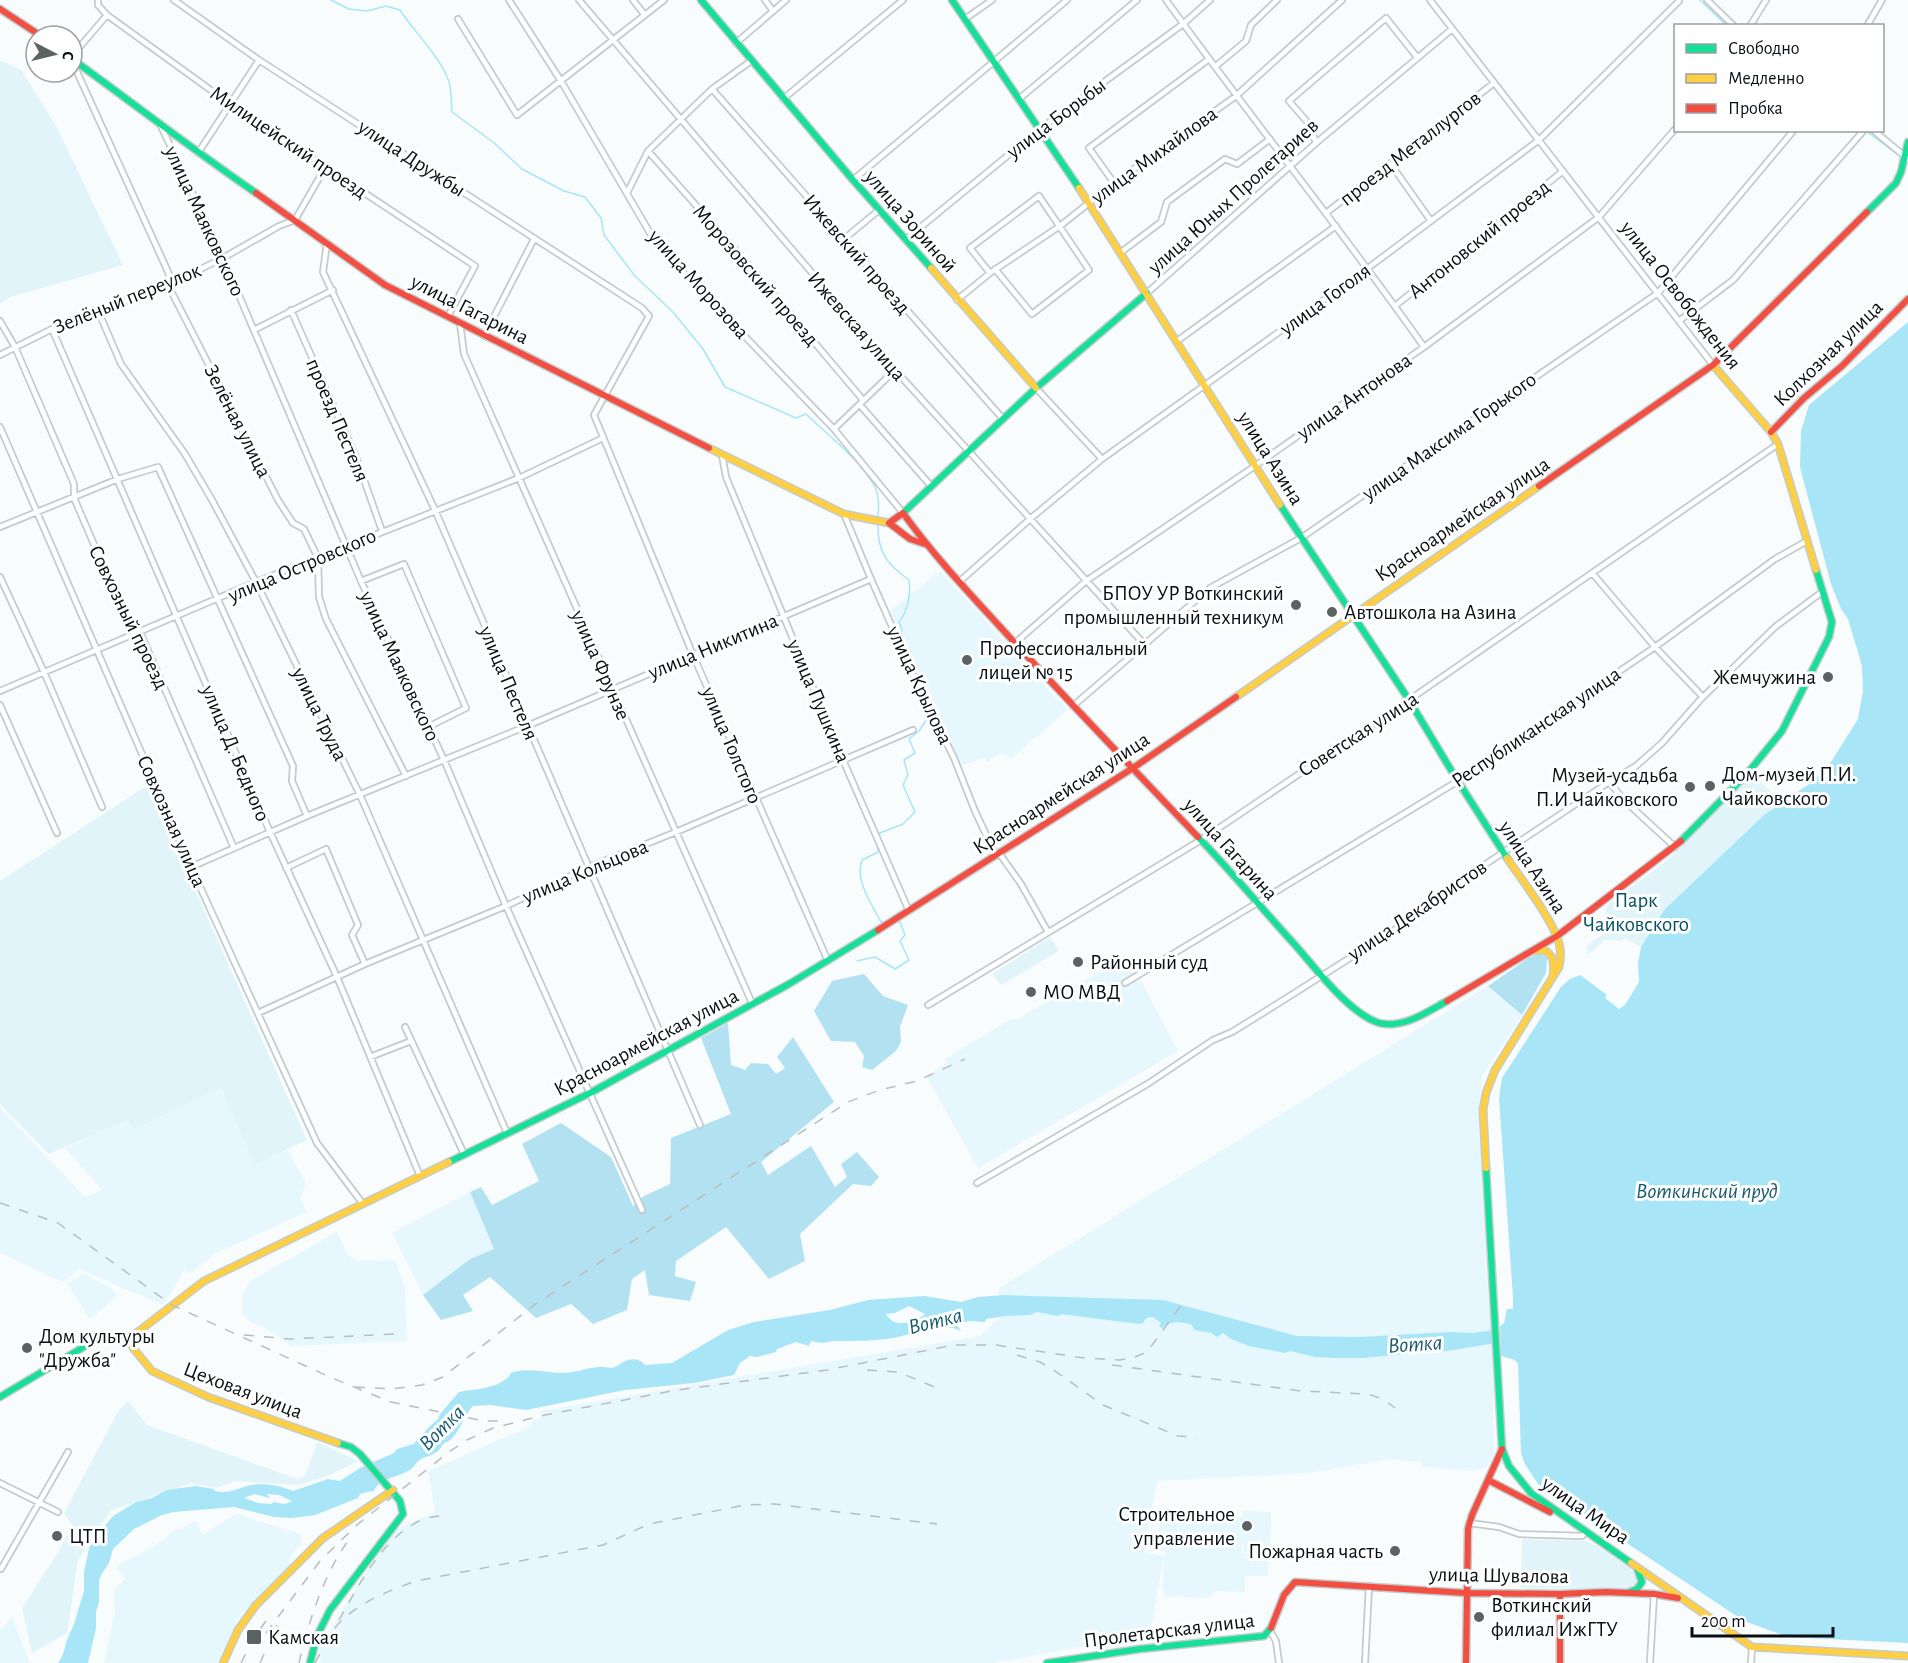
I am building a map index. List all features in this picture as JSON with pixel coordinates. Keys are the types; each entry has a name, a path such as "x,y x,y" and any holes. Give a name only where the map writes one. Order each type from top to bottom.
{"main road":[{"name":"улица Зориной","path":"701,0 852,180 1036,388"},
{"name":"улица Азина","path":"952,0 1148,293 1255,466 1409,700 1557,936"},
{"path":"0,9 24,25"},
{"name":"улица Гагарина","path":"84,68 198,153 385,285 844,514 890,523"},
{"name":"Красноармейская улица","path":"130,1338 204,1281 590,1093 828,961 1133,768 1351,614 1486,524 1713,365 1896,183 1902,174 1908,142"},
{"name":"улица Юных Пролетариев","path":"890,523 1036,388 1148,293"},
{"name":"Колхозная улица","path":"1771,432 1804,398 1842,366 1908,299"},
{"name":"улица Освобождения","path":"1675,847 1746,775 1782,731 1832,629 1832,622 1778,444 1771,432 1713,365"},
{"path":"903,513 925,544"},
{"path":"890,523 910,539 925,544"},
{"name":"улица Гагарина","path":"925,544 1073,706 1201,840 1321,975 1360,1014 1380,1023 1399,1024 1422,1015 1557,936 1675,847"},
{"path":"1466,1663 1469,1523 1502,1449 1482,1120 1484,1102 1489,1082 1499,1062 1559,967 1562,954 1557,936"},
{"path":"1530,952 1544,950 1553,956 1552,979"},
{"path":"0,1397 97,1339 111,1335 130,1338"},
{"name":"Цеховая улица","path":"130,1338 133,1348 152,1371 208,1397 351,1447 391,1489"},
{"name":"улица Мира","path":"1502,1449 1509,1466 1524,1487 1569,1521 1660,1584 1688,1600 1752,1647"},
{"path":"1488,1480 1569,1521"},
{"path":"223,1663 238,1630 256,1605 322,1538 357,1516 391,1489 402,1505 403,1514 330,1610 320,1627 310,1663"},
{"name":"улица Мира","path":"1628,1593 1637,1589 1642,1582 1641,1573 1635,1565"},
{"name":"Пролетарская улица","path":"1047,1663 1140,1649 1262,1636 1270,1631 1283,1595 1295,1582 1369,1586"},
{"name":"улица Шувалова","path":"1369,1586 1466,1593 1628,1593"},
{"name":"улица Мира","path":"1628,1593 1654,1594 1688,1600"},
{"path":"1560,1594 1560,1663"},
{"path":"1752,1647 1908,1656"}],"street":[{"path":"84,43 106,15 98,5 98,0"},
{"name":"улица Дружбы","path":"174,0 259,60 642,308 650,316 606,396"},
{"name":"улица Морозова","path":"510,0 561,81 657,245 834,429 903,513"},
{"name":"Ижевская улица","path":"579,0 895,370 1144,644"},
{"path":"633,0 644,14"},
{"path":"458,19 517,115 664,0"},
{"path":"765,0 773,11"},
{"path":"736,43 786,0"},
{"path":"783,99 903,0"},
{"path":"965,19 992,0"},
{"path":"852,180 1067,0"},
{"path":"1020,99 1137,0"},
{"path":"1166,0 1236,96 1368,268 1424,347"},
{"name":"улица Борьбы","path":"905,240 1040,129 1183,24 1210,0"},
{"path":"1216,66 1246,41 1251,26 1277,0"},
{"name":"улица Михайлова","path":"957,300 992,271 1060,226 1114,183 1236,96 1342,0"},
{"name":"улица Освобождения","path":"1430,0 1713,365"},
{"path":"1707,0 1732,24"},
{"path":"1751,24 1766,0"},
{"path":"1868,24 1882,0"},
{"name":"улица Гоголя","path":"959,582 1102,459 1368,268 1539,140 1679,1"},
{"name":"Милицейский проезд","path":"106,15 230,104 475,266 448,316"},
{"path":"1316,143 1309,124 1289,101 1386,18 1417,57"},
{"name":"улица Юных Пролетариев","path":"1148,293 1316,143 1452,29"},
{"path":"1114,183 1089,148 1209,59"},
{"path":"198,153 259,60"},
{"path":"627,193 648,152 712,88 751,60"},
{"name":"проезд Металлургов","path":"1326,213 1494,83"},
{"name":"Зелёная улица","path":"83,84 169,274 168,285 278,500 293,523 304,529 318,558 319,597 326,619 406,776"},
{"name":"Ижевский проезд","path":"712,88 1003,419"},
{"name":"улица Маяковского","path":"159,122 223,258 361,581 444,760 506,906 642,1210"},
{"name":"улица Антонова","path":"1015,643 1086,581 1424,347 1599,217 1674,130"},
{"name":"улица Максима Горького","path":"1073,706 1210,588 1301,538 1658,293 1792,132"},
{"path":"1679,321 1733,280 1862,132"},
{"path":"1876,132 1906,158"},
{"path":"1120,253 1161,222 1167,202 1225,159 1237,164 1270,140"},
{"name":"Морозовский проезд","path":"648,152 755,272 931,486"},
{"path":"1390,163 1431,221"},
{"path":"295,220 306,205 326,166"},
{"name":"Антоновский проезд","path":"1395,306 1563,171"},
{"path":"1040,196 1060,226 1089,270 1032,314 970,248 1040,196"},
{"path":"844,239 879,210"},
{"name":"Зелёный переулок","path":"0,355 52,329 168,285 223,258 279,226 295,220"},
{"name":"проезд Металлургов","path":"1177,341 1336,226"},
{"path":"484,336 534,239"},
{"name":"улица Пестеля","path":"327,243 323,272 435,510 700,1125"},
{"path":"254,330 333,290"},
{"name":"проезд Пестеля","path":"291,310 356,457 381,531"},
{"name":"улица Труда","path":"99,313 121,364 185,454 256,582 360,795 507,1133"},
{"name":"Совхозный проезд","path":"0,321 15,347 74,484 74,498 130,628 140,632 234,848"},
{"name":"улица Фрунзе","path":"460,323 464,354 752,1003"},
{"name":"улица Д. Бедного","path":"52,329 270,832 337,977 420,1176"},
{"path":"834,429 895,370"},
{"name":"улица Зориной","path":"1036,388 1102,459"},
{"name":"улица Толстого","path":"606,396 594,415 603,438 693,655 828,961"},
{"name":"Совхозная улица","path":"0,427 191,867 317,1143 363,1203"},
{"name":"улица Островского","path":"0,690 256,582 519,478 603,438"},
{"name":"Советская улица","path":"928,1005 1201,840 1593,574 1778,444"},
{"name":"улица Пушкина","path":"722,455 726,477 843,760 909,911"},
{"path":"0,527 118,479 158,467 293,766 292,781 307,816"},
{"name":"улица Крылова","path":"844,514 915,679 954,758 975,811 998,854 1021,884 1048,932"},
{"name":"Республиканская улица","path":"1125,983 1458,781 1655,647 1775,560 1807,542"},
{"path":"361,581 404,564 466,708 428,727"},
{"path":"1593,574 1655,647 1703,697"},
{"path":"0,577 102,807"},
{"name":"улица Никитина","path":"191,867 871,579"},
{"name":"улица Декабристов","path":"978,1182 1149,1083 1213,1040 1258,1017 1413,918 1427,903 1636,766 1662,743 1703,697 1775,627 1822,592"},
{"path":"0,705 57,833"},
{"name":"улица Кольцова","path":"258,1013 365,964 506,906 589,867 913,730"},
{"path":"1609,782 1625,801 1675,847"},
{"path":"286,868 326,849 358,925 352,935 365,964"},
{"path":"405,1027 464,1154"},
{"path":"370,1057 411,1041"},
{"path":"1,1569 68,1452"},
{"path":"0,1483 58,1512"},
{"path":"1469,1523 1499,1527 1519,1534 1564,1537 1582,1536 1586,1532"},
{"path":"1365,1663 1369,1586"},
{"path":"1650,1663 1654,1594"},
{"path":"1270,1631 1276,1641 1279,1663"},
{"path":"1751,1663 1752,1647"}],"shaded area":[{"name":"Профессиональный лицей № 15","path":"940,571 1067,710 1012,758 1001,753 987,762 984,758 961,766 890,611"},
{"path":"1541,954 1547,958 1546,973 1522,1015 1488,986 1530,957"},
{"path":"1122,959 1141,981 1178,1051 978,1168 926,1076 947,1064 945,1059 1013,1018 1015,1020"},
{"path":"864,974 883,996 908,1005 900,1027 901,1042 896,1051 872,1070 862,1067 864,1056 855,1042 831,1041 814,1011 832,981"},
{"path":"1488,986 1522,1015 1482,1076 1479,1109 1487,1278 1490,1318 1495,1324 1496,1346 1493,1355 1494,1454 1486,1468 1475,1471 1421,1467 1422,1462 1390,1459 1309,1473 1157,1481 1144,1553 1164,1556 1152,1624 1124,1639 993,1663 320,1663 321,1659 316,1655 358,1584 396,1529 435,1512 428,1471 531,1426 532,1421 541,1418 540,1411 980,1336 999,1318 999,1288"},
{"path":"728,1023 731,1065 745,1070 751,1063 768,1064 776,1074 785,1068 777,1057 793,1037 834,1102 761,1162 768,1175 811,1146 835,1187 847,1177 841,1164 857,1152 879,1177 871,1186 853,1184 800,1234 805,1261 769,1279 726,1227 676,1261 675,1276 696,1282 690,1301 649,1295 645,1270 632,1279 627,1310 593,1324 571,1304 536,1318 490,1277 463,1295 473,1311 441,1320 423,1295 470,1259 494,1249 470,1192 481,1187 492,1205 539,1181 522,1144 561,1123 611,1157 633,1206 644,1196 670,1184 671,1138 731,1114 701,1038"},
{"path":"223,1088 254,1165 288,1150 306,1184 300,1198 307,1212 214,1254 190,1274 184,1270 163,1305 79,1269 63,1282 0,1253 0,1108 85,1197 102,1190 65,1148 128,1120 134,1130"},
{"path":"470,1192 495,1249 470,1259 423,1295 392,1233"},
{"path":"337,1232 348,1256 358,1261 395,1260 405,1288 407,1341 291,1346 265,1328 254,1324 242,1314 242,1294 252,1280"},
{"path":"84,1274 110,1287 118,1296 90,1319 67,1284"},
{"path":"1243,1511 1271,1512 1270,1553 1244,1552 1244,1542 1242,1542 1242,1554 1269,1555 1268,1576 1245,1576 1245,1592 1213,1591 1212,1598 1164,1596 1162,1586 1165,1551 1157,1550 1160,1516 1243,1517"},
{"path":"237,1514 300,1534 302,1545 296,1548 289,1561 292,1565 241,1613 217,1663 104,1663 115,1612 113,1591 125,1579 116,1566 149,1549 170,1533 196,1521 202,1535"},
{"path":"12,1617 30,1663 0,1663 0,1630"}],"green space":[{"path":"0,60 21,70 24,75 24,84 30,84 55,124 123,265 10,297 0,304"},
{"name":"Парк Чайковского","path":"1753,774 1781,802 1764,815 1664,910 1641,947 1625,938 1621,941 1605,940 1589,954 1586,948 1589,944 1616,925 1605,912 1608,904 1669,859"},
{"path":"148,785 307,1140 254,1165 222,1088 134,1130 128,1120 49,1154 0,1104 0,881"},
{"path":"1050,937 1058,949 1057,952 1001,985 992,974"},
{"path":"128,1401 147,1425 297,1479 305,1476 317,1442 358,1461 328,1476 299,1485 234,1481 217,1488 191,1483 111,1510 78,1560 67,1633 32,1653 22,1608 59,1551 72,1525 64,1513 119,1410"},
{"path":"1522,1539 1587,1541 1636,1573 1640,1584 1631,1589 1521,1588"}],"water":[{"name":"Воткинский пруд","path":"1908,322 1908,1643 1788,1637 1744,1621 1538,1484 1521,1453 1518,1364 1515,1360 1501,1356 1500,1326 1504,1323 1507,1309 1513,1309 1513,1297 1499,1098 1502,1078 1561,987 1570,979 1580,975 1607,995 1605,998 1619,1009 1625,1005 1639,982 1638,963 1641,947 1664,910 1764,815 1815,780 1831,762 1858,719 1863,691 1862,666 1848,619 1841,609 1831,584 1800,467 1801,431 1809,405"},
{"name":"Вотка","path":"1004,1295 1163,1300 1297,1336 1361,1337 1495,1330 1496,1343 1447,1351 1362,1358 1315,1357 1290,1351 1285,1353 1249,1346 1223,1333 1217,1337 1211,1333 1194,1330 1192,1325 1184,1323 1177,1322 1162,1328 1159,1326 1161,1323 1153,1317 1146,1318 1143,1323 1139,1324 1037,1312 1030,1315 986,1319 985,1322 969,1321 957,1325 961,1331 946,1327 879,1340 823,1343 811,1341 809,1346 796,1342 777,1349 776,1352 757,1357 750,1356 740,1363 734,1375 694,1383 625,1390 526,1410 490,1405 473,1406 457,1433 437,1452 420,1460 406,1472 380,1483 373,1492 360,1494 358,1498 315,1515 291,1518 274,1517 234,1507 174,1512 162,1515 134,1529 113,1549 109,1563 101,1575 96,1628 88,1663 58,1663 74,1624 84,1591 84,1572 90,1544 113,1516 136,1502 152,1498 167,1490 196,1486 224,1492 263,1484 293,1491 328,1479 340,1481 360,1468 394,1453 397,1449 414,1444 459,1392 495,1385 511,1373 518,1371 567,1373 599,1367 612,1368 635,1359 645,1365 672,1363 728,1330 754,1322 830,1310 868,1300 924,1296 961,1302 978,1297","holes":["909,1306 925,1314 914,1321 904,1323 895,1322 885,1314 895,1313","254,1494 270,1498 267,1494 279,1495 292,1501 285,1504 273,1502 272,1504 258,1503 244,1498"]}],"waterway":[{"path":"331,0 349,9 367,11 386,6 400,10 444,70 450,87 452,112 493,142 522,169 564,191 585,197 601,218 604,235 635,276 673,312 703,349 725,387 796,418 806,414 843,448 874,485 877,492 878,517"},
{"path":"1700,0 1725,24"},
{"path":"1867,132 1901,157"},
{"path":"878,522 881,549 894,568 909,580 908,602 899,622 902,629 901,641 918,681"},
{"path":"879,836 880,833 903,824 915,812 903,785 908,775 904,760 915,753 909,739 919,731 927,719 916,692 917,686"},
{"path":"877,841 878,852 862,860 860,875 869,900 881,922 884,922"},
{"path":"857,961 875,957 895,969 909,960 900,941 905,935 900,922 895,922"}],"railway":[{"path":"355,1387 392,1389 422,1385 443,1377 534,1305 848,1102 880,1090 917,1081 965,1059"},
{"path":"0,1203 58,1223 172,1305 332,1378 391,1402 484,1421 505,1421"},
{"path":"266,1633 320,1561 358,1524 449,1452 467,1440 493,1428 545,1415 677,1390 827,1370 954,1345 996,1345 1084,1358 1120,1360 1147,1352 1185,1300"},
{"path":"244,1335 290,1339 394,1334"},
{"path":"1017,1355 1040,1362 1103,1405 1178,1436 1197,1437"},
{"path":"1112,1365 1301,1391 1368,1394 1383,1399 1395,1408"},
{"path":"867,1370 898,1372 942,1390"},
{"path":"315,1663 329,1636 340,1622 366,1603 396,1588 416,1581 603,1545 649,1524 745,1505 774,1504 937,1524"},
{"path":"339,1620 382,1551 405,1529 419,1521 442,1515"},
{"path":"299,1663 324,1584 348,1541"},
{"path":"241,1663 254,1637 266,1621"},
{"path":"260,1663 277,1625"}],"traffic: fast":[{"path":"701,0 853,180 931,268"},
{"path":"952,0 1079,188"},
{"path":"84,68 256,193"},
{"path":"1867,212 1896,183 1908,142"},
{"path":"903,513 1036,388 1147,293"},
{"path":"1280,505 1409,700 1507,858"},
{"path":"1681,841 1746,775 1782,731 1829,637 1832,622 1816,570"},
{"path":"1198,837 1334,990 1368,1018 1379,1023 1397,1024 1415,1018 1447,1001"},
{"path":"449,1162 590,1093 789,984 878,930"},
{"path":"1486,1168 1502,1449 1509,1466 1531,1493 1631,1563"},
{"path":"0,1397 97,1339 111,1335 130,1338"},
{"path":"310,1663 317,1636 330,1610 403,1514 400,1501 360,1454 351,1447 338,1443"},
{"path":"1630,1592 1637,1589 1642,1582 1637,1568"},
{"path":"1047,1663 1140,1649 1264,1636 1271,1628"}],"traffic: slow":[{"path":"1079,188 1280,505"},
{"path":"931,268 1036,388"},
{"path":"1713,365 1771,432 1778,444 1816,570"},
{"path":"709,448 844,514 889,523"},
{"path":"1236,697 1539,486"},
{"path":"1486,1168 1483,1110 1486,1093 1495,1070 1559,967 1560,958 1556,934 1507,858"},
{"path":"1534,951 1544,950 1550,955 1553,976"},
{"path":"130,1338 204,1281 449,1162"},
{"path":"130,1338 133,1348 152,1371 208,1397 338,1443"},
{"path":"223,1663 238,1630 256,1605 323,1538 393,1490"},
{"path":"1631,1563 1752,1647 1908,1656"}],"traffic: jam":[{"path":"0,9 24,25"},
{"path":"256,193 385,285 709,448"},
{"path":"1539,486 1713,365 1867,212"},
{"path":"1771,432 1804,398 1842,366 1908,299"},
{"path":"925,544 910,539 889,523 903,513 970,594 1198,837"},
{"path":"878,930 1133,768 1236,697"},
{"path":"1447,1001 1557,936 1681,841"},
{"path":"1466,1663 1468,1529 1502,1449"},
{"path":"1488,1480 1550,1512"},
{"path":"1271,1628 1284,1595 1295,1582 1466,1593 1606,1592 1654,1594 1678,1598"},
{"path":"1560,1594 1560,1663"}],"place":[{"name":"БПОУ УР Воткинский промышленный техникум","path":"1296,605"},
{"name":"Автошкола на Азина","path":"1332,612"},
{"name":"Профессиональный лицей № 15","path":"967,660"},
{"name":"Жемчужина","path":"1828,677"},
{"name":"Дом-музей П.И. Чайковского","path":"1710,786"},
{"name":"Музей-усадьба П.И Чайковского","path":"1690,787"},
{"name":"Районный суд","path":"1078,962"},
{"name":"МО МВД","path":"1031,992"},
{"name":"Дом культуры \"Дружба\"","path":"27,1348"},
{"name":"Строительное управление","path":"1247,1526"},
{"name":"ЦТП","path":"57,1536"},
{"name":"Пожарная часть","path":"1395,1551"},
{"name":"Воткинский филиал ИжГТУ","path":"1479,1617"},
{"name":"Камская","path":"254,1637"}]}
